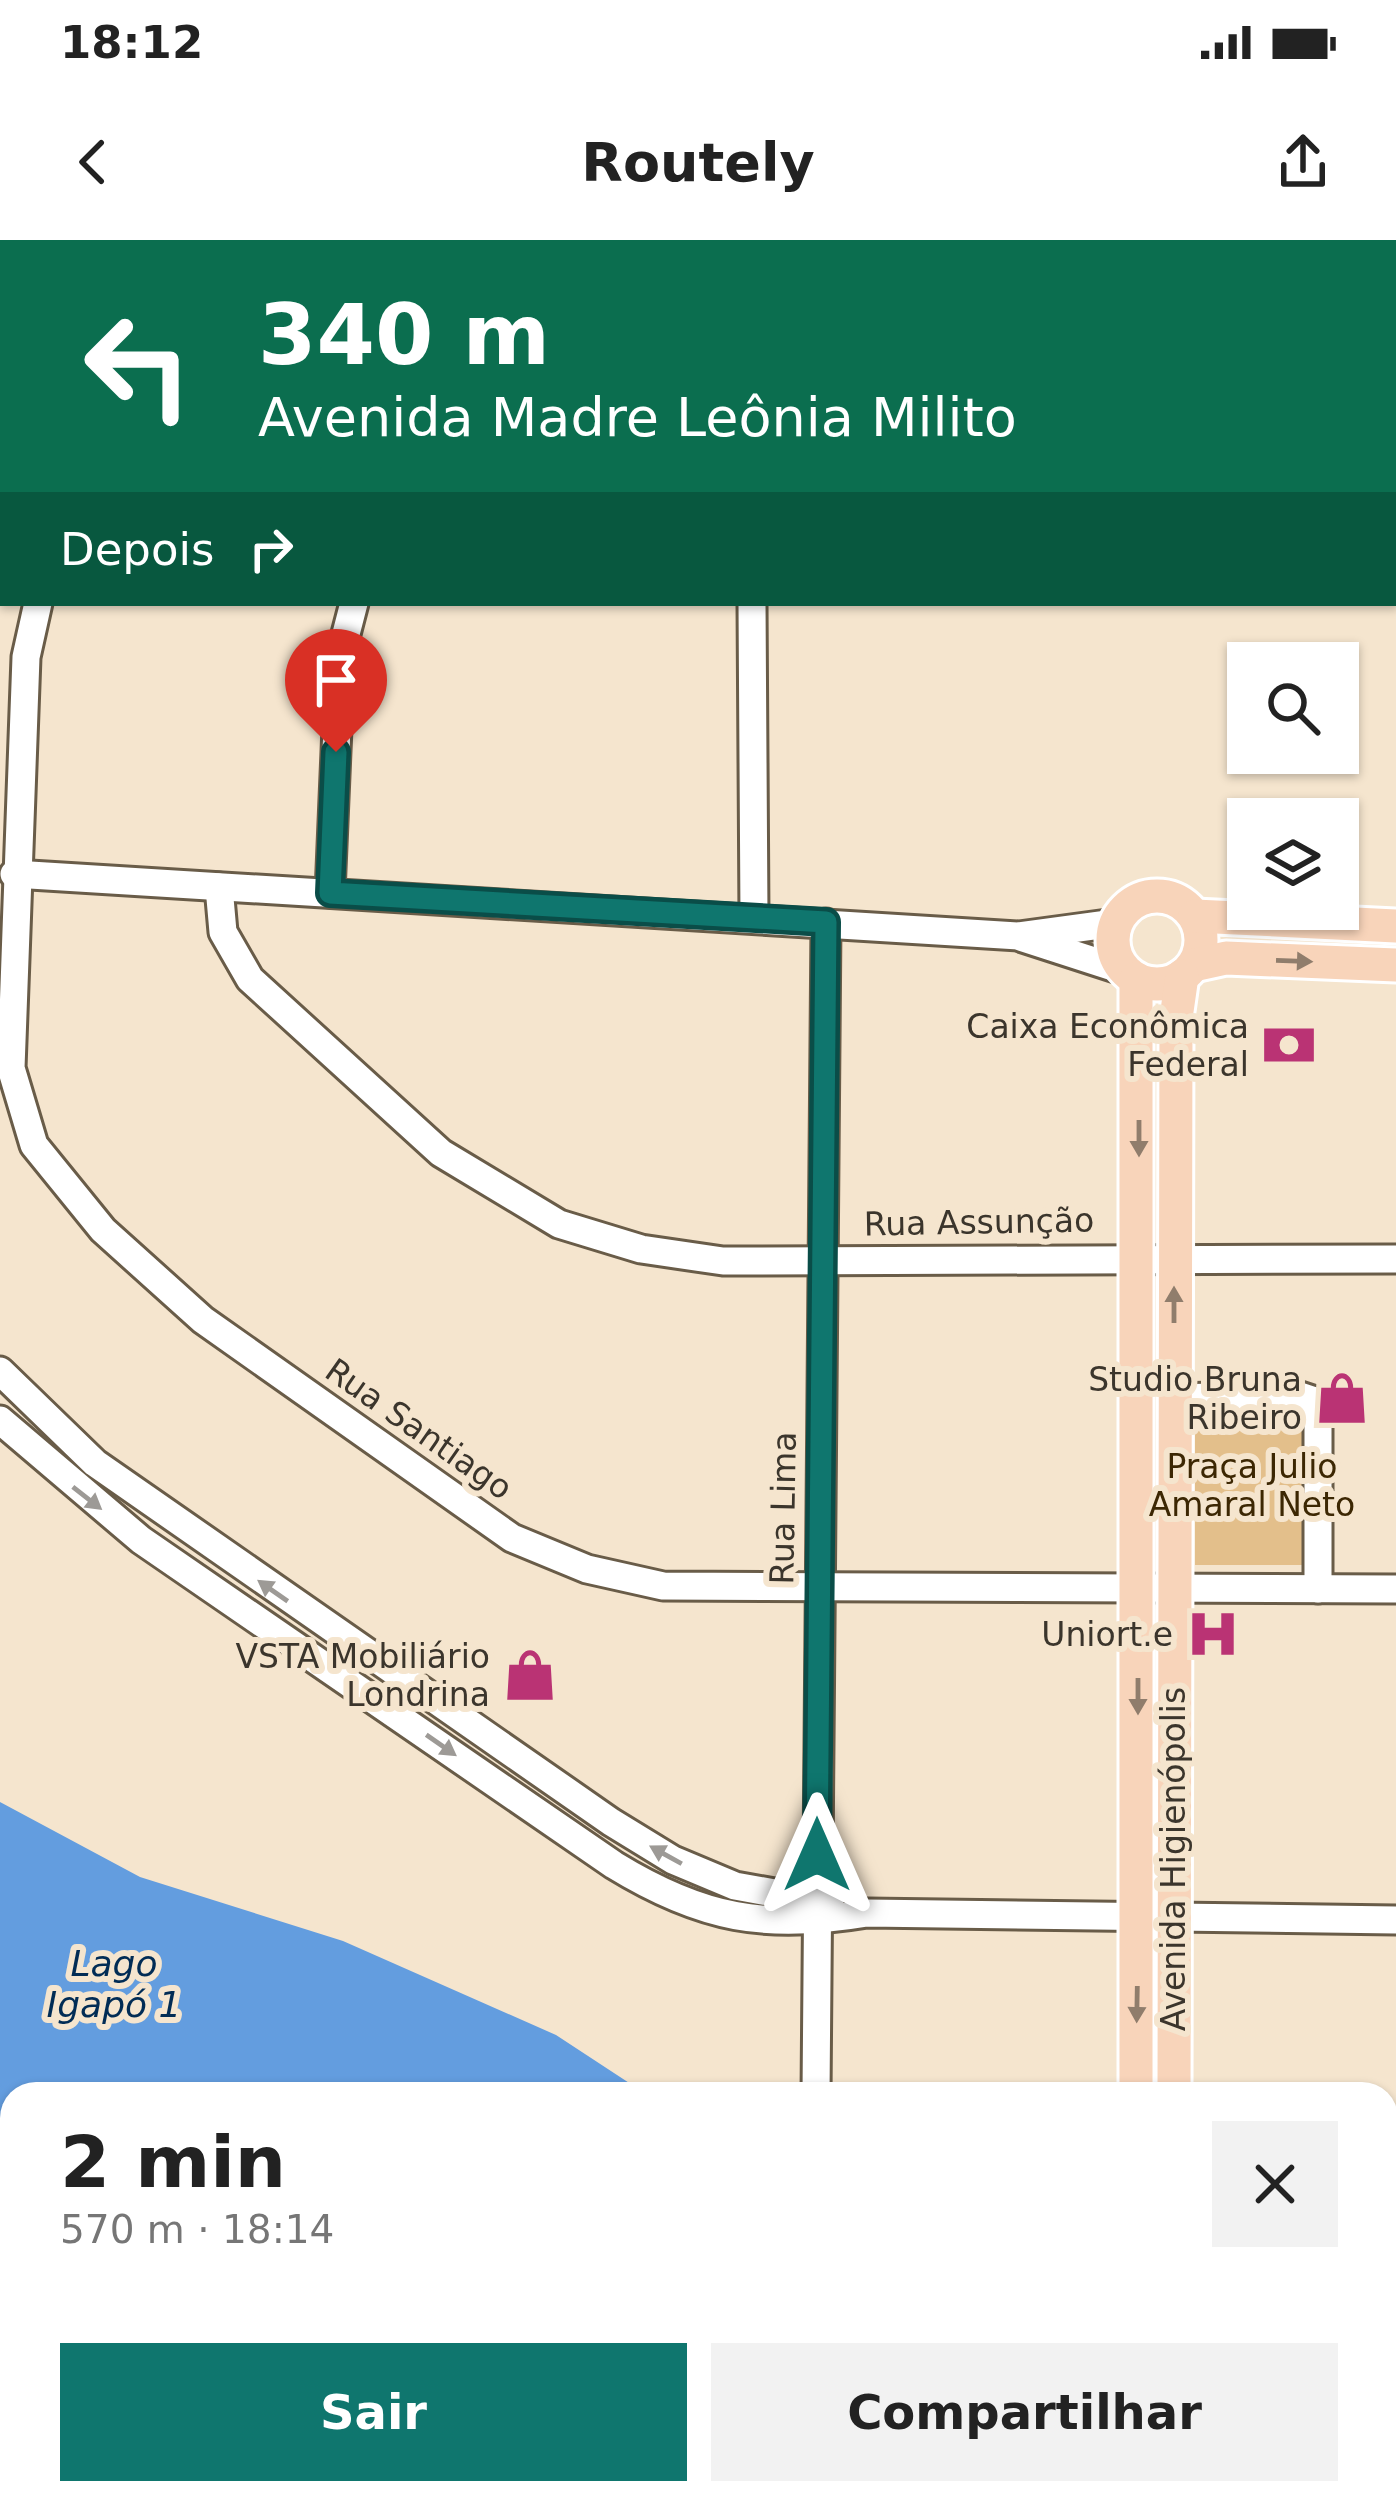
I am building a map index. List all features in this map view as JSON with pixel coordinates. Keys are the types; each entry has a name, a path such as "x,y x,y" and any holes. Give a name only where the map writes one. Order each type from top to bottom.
{"main road":[{"path":"1188,970 1202,941 1195,916 1186,906 1160,895 1133,902 1115,923 1113,949 1131,975 1159,984 1226,958 1396,964"},
{"path":"1195,916 1396,926"},
{"name":"Avenida Higienópolis","path":"1174,2082 1175,1018 1188,970"},
{"name":"Avenida Higienópolis","path":"1131,975 1140,1255 1136,2082"}],"street":[{"name":"Rua Santiago","path":"37,606 26,657 14,874 11,1068 34,1145 103,1230 203,1320 512,1538 587,1569 663,1586 1396,1589"},
{"path":"330,893 340,657 353,606"},
{"path":"752,606 754,917"},
{"path":"14,874 1019,936 1115,923"},
{"name":"Rua Assunção","path":"219,887 223,932 250,979 441,1153 559,1224 641,1249 723,1261 1140,1255 1396,1258"},
{"name":"Rua Lima","path":"816,2082 826,922"},
{"path":"1019,936 1131,975"},
{"path":"0,1371 94,1463 610,1822 673,1860 735,1886 817,1910"},
{"path":"1174,1397 1297,1395 1312,1400 1318,1415 1318,1589"},
{"path":"0,1420 141,1540 664,1896 729,1917 817,1910 1396,1921"},
{"path":"351,1683 369,1657"},
{"path":"729,1917 738,1904 735,1886"}],"green space":[{"name":"Praça Julio Amaral Neto","path":"1195,1404 1309,1405 1309,1565 1195,1565"}],"water":[{"name":"Lago Igapó 1","path":"0,1802 140,1877 343,1941 556,2035 628,2082 0,2082"}],"place":[{"name":"Caixa Econômica Federal","path":"1289,1045"},
{"name":"Studio Bruna Ribeiro","path":"1342,1398"},
{"name":"Uniort.e","path":"1213,1634"},
{"name":"VSTA Mobiliário Londrina","path":"530,1675"}],"route":[{"path":"336,752 330,893 826,922 817,1855"}]}
